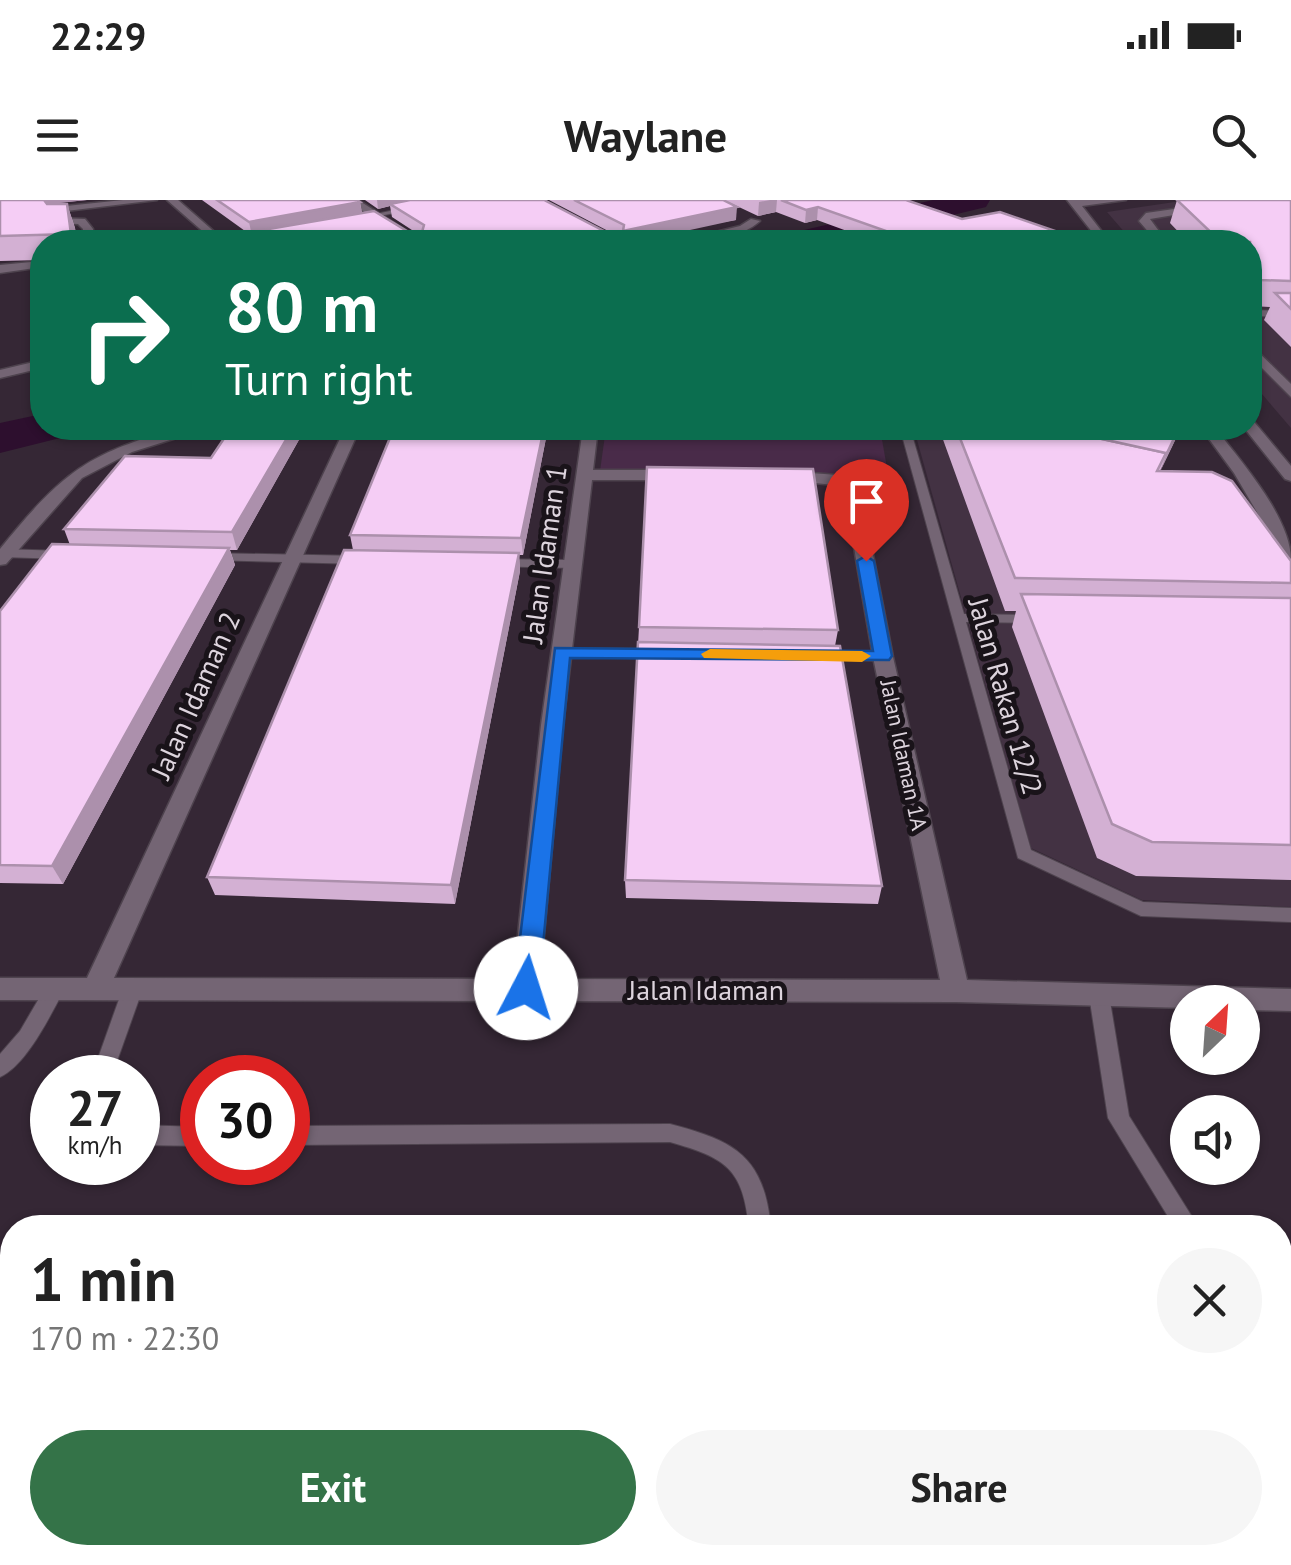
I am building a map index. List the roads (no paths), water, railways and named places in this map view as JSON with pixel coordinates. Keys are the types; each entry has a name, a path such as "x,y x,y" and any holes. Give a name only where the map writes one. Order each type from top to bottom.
{"street":[{"path":"0,216 152,200"},
{"path":"172,200 207,230"},
{"path":"351,200 399,230"},
{"path":"1073,201 1121,200"},
{"path":"1152,230 1144,221 1146,216 1259,200"},
{"path":"1073,201 1096,230"},
{"path":"737,230 756,221 739,214"},
{"path":"0,227 81,221 88,230"},
{"path":"0,270 30,266"},
{"path":"1262,361 1291,393"},
{"path":"0,374 30,367"},
{"path":"2,556 64,485 94,464 154,440"},
{"name":"Jalan Idaman 2","path":"96,988 346,440"},
{"name":"Jalan Idaman 1","path":"526,988 571,564 590,440"},
{"path":"1215,440 1248,497 1291,554"},
{"path":"1261,440 1291,476"},
{"path":"584,474 700,476"},
{"name":"Jalan Idaman 1A","path":"757,476 814,476 838,480 852,488 883,656 956,991"},
{"name":"Jalan Idaman","path":"0,988 956,991 1291,1000"}],"lane":[{"path":"359,221 453,200"},
{"path":"1262,313 1291,314"},
{"name":"Jalan Rakan 12/2","path":"908,440 1024,854 1141,909 1291,915"},
{"path":"2,556 81,555"},
{"path":"195,557 384,560"},
{"path":"478,562 571,564"},
{"path":"958,618 1056,620"},
{"path":"561,652 674,654"},
{"path":"807,656 883,656"},
{"path":"0,1068 27,1037 55,988"},
{"path":"109,1055 133,988"},
{"path":"1100,995 1119,1118 1180,1215"},
{"path":"310,1136 670,1134 716,1144 744,1166 759,1199 760,1215"}],"waterway":[{"path":"850,230 974,200"},
{"path":"0,438 30,431"}]}
